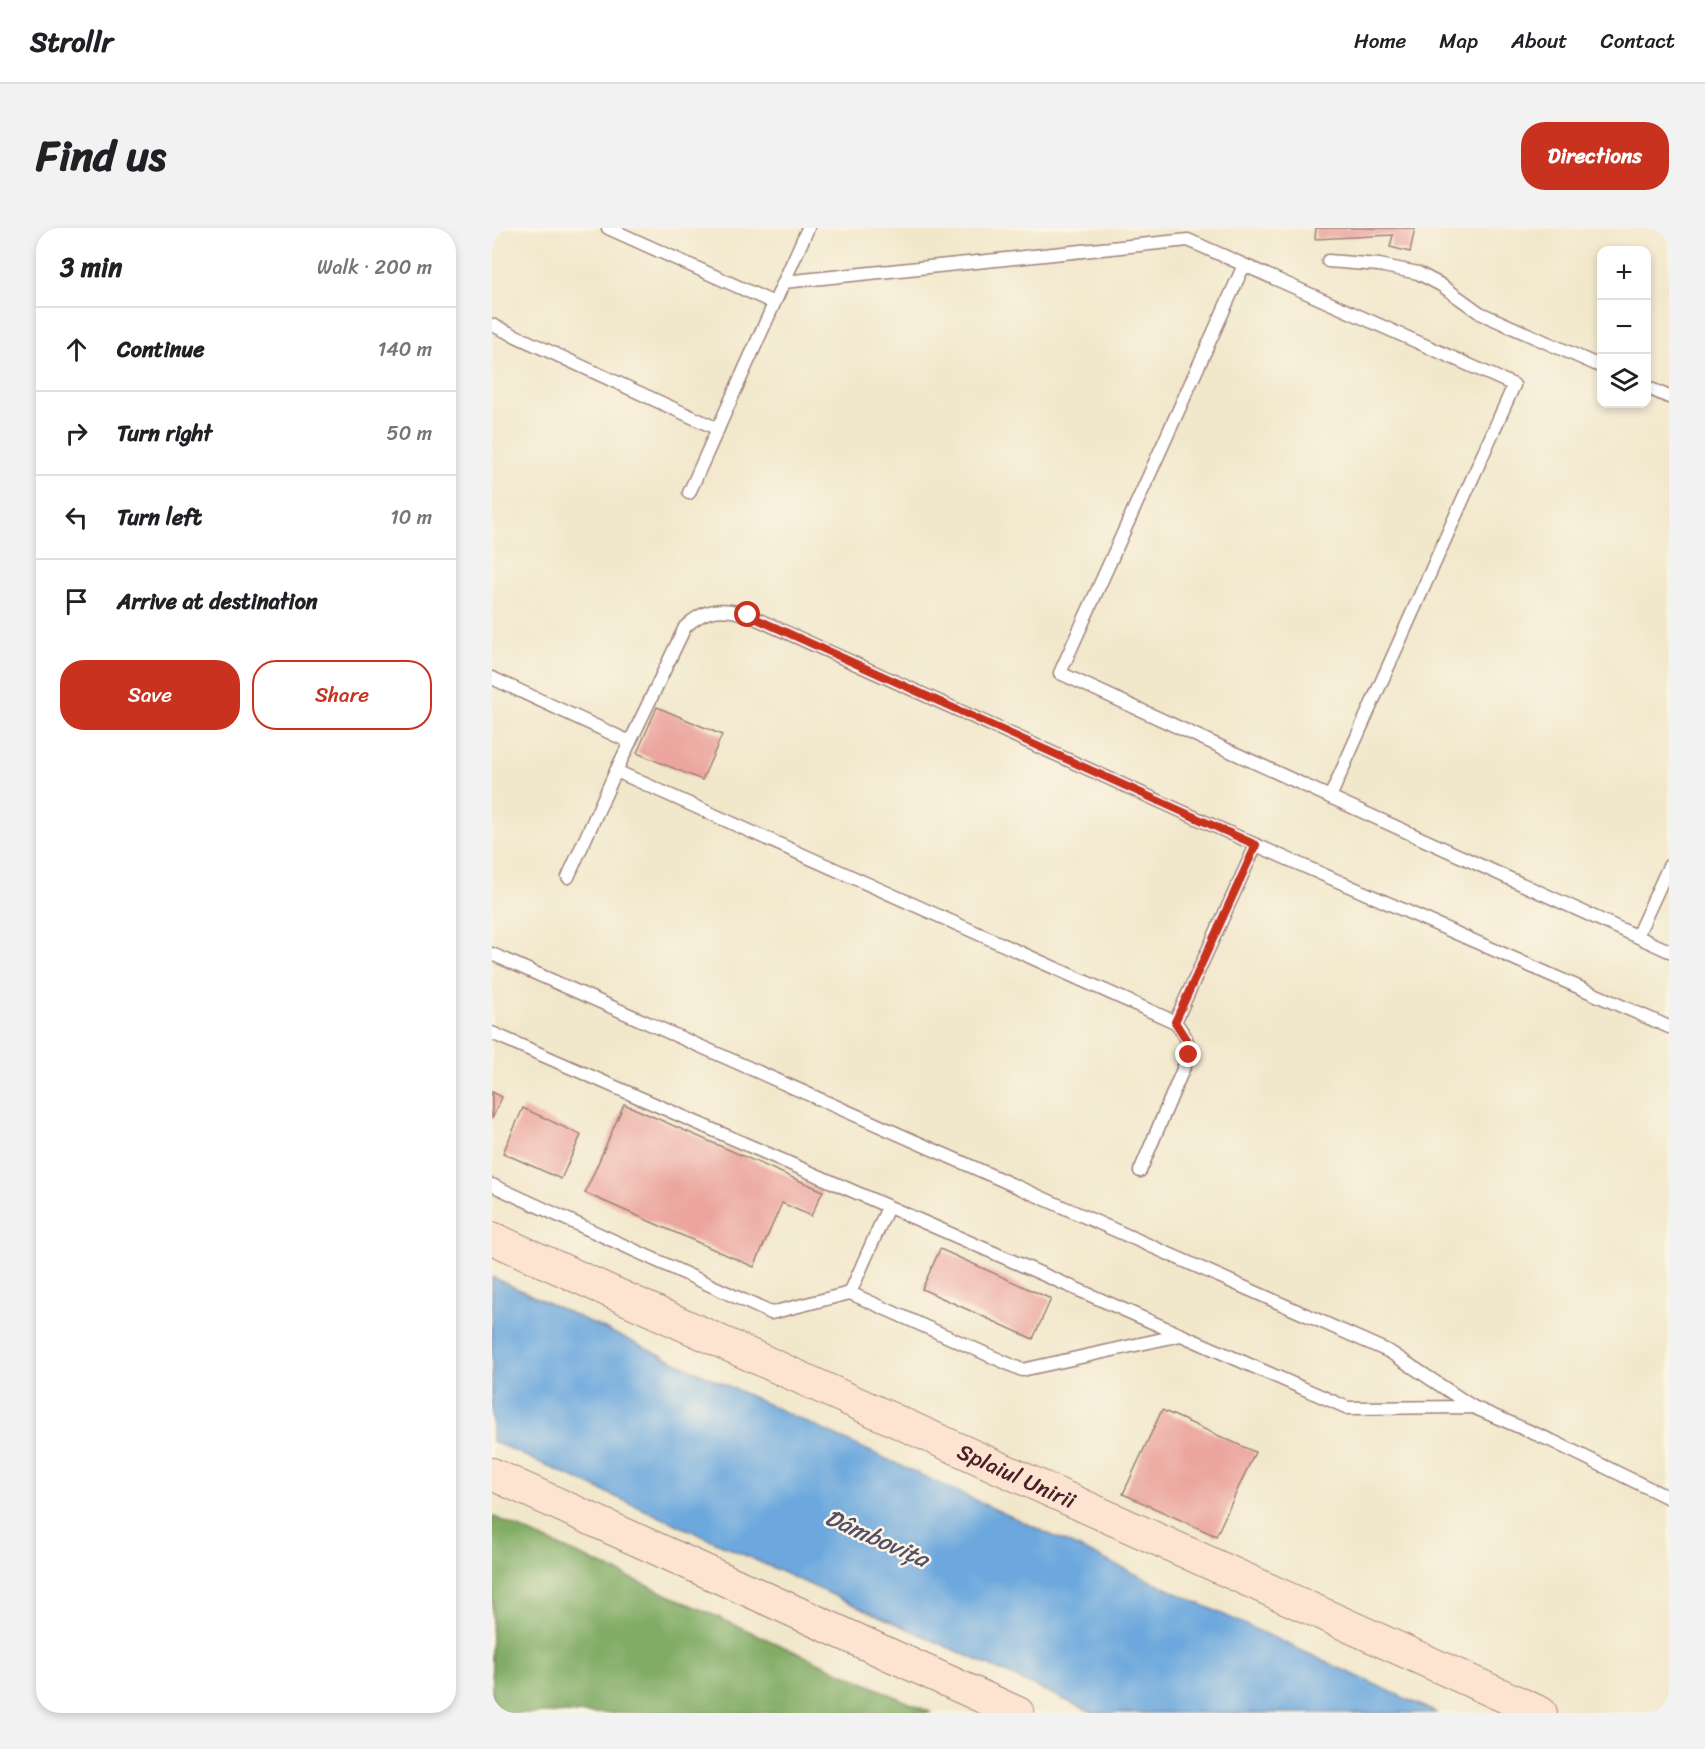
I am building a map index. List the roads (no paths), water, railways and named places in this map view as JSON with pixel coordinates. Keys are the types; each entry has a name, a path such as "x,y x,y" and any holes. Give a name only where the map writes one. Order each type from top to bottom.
{"main road":[{"name":"Splaiul Unirii","path":"492,1239 1541,1713"},
{"path":"492,1474 1018,1713"}],"lane":[{"path":"608,228 774,303"},
{"path":"689,494 808,228"},
{"path":"784,282 1188,240 1514,385 1330,797"},
{"path":"1328,261 1380,265 1418,273 1436,281 1480,313 1597,365"},
{"path":"1244,265 1060,674 1669,951"},
{"path":"492,325 718,429"},
{"path":"1651,389 1669,397"},
{"path":"568,877 685,627 694,618 710,611 729,609 759,620 1256,845 1669,1027"},
{"path":"492,678 630,742"},
{"path":"616,771 1175,1022 1189,1044 1189,1055 1140,1171"},
{"path":"1175,1022 1256,845"},
{"path":"1637,936 1669,867"},
{"path":"492,954 1390,1352 1473,1407 1552,1441 1669,1498"},
{"path":"492,1033 1348,1408 1473,1407"},
{"path":"492,1185 771,1313 850,1293 1022,1370 1181,1335"},
{"path":"850,1293 888,1207"}],"water":[{"name":"Dâmbovița","path":"492,1277 1437,1713 1094,1713 492,1441"}]}
